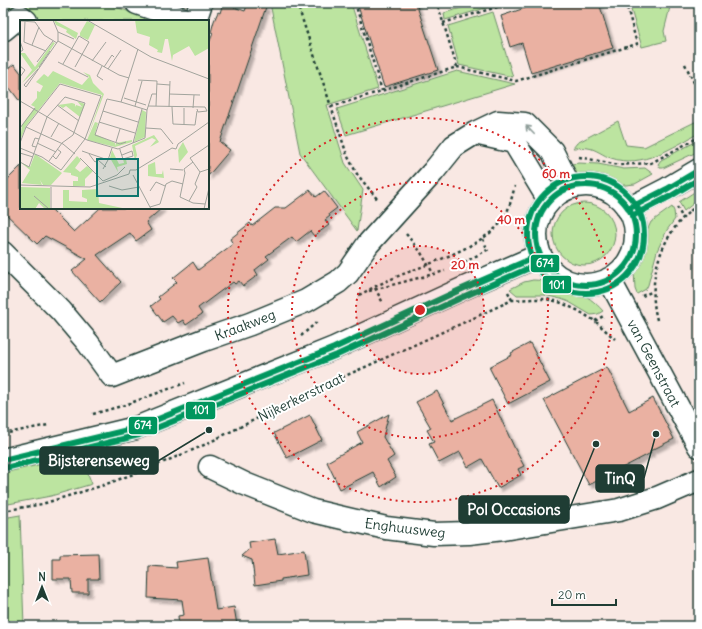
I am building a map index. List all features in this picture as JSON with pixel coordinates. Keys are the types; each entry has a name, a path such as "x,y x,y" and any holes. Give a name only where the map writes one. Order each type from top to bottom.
{"street":[{"path":"137,3 186,20"},
{"path":"195,20 201,3"},
{"path":"3,30 20,16 25,20"},
{"name":"Kraakweg","path":"3,253 61,311 88,343 112,376 204,340 250,324 306,301 338,282 348,272 391,216 433,172 454,146 475,133 498,122 525,124 552,151 570,187"},
{"path":"475,133 514,142 549,200"},
{"path":"628,209 667,189 699,170"},
{"path":"586,185 603,188 618,196 628,209 635,224 636,240 631,256 622,269 609,279 589,285 569,282 551,271 540,255 535,236 539,217 549,200 570,187 586,185"},
{"path":"3,460 136,428 334,348 540,255"},
{"name":"van Geenstraat","path":"609,279 699,446"},
{"name":"Enghuusweg","path":"210,467 245,484 313,511 386,528 434,534 469,533 503,529 619,510 657,498 699,480"}],"path":[{"path":"297,3 347,155 357,174 420,252 429,264 433,273"},
{"path":"355,3 382,91"},
{"path":"449,3 438,6 457,67"},
{"path":"444,23 512,3"},
{"path":"331,107 457,67 516,81 637,44 626,3"},
{"path":"685,64 699,93"},
{"path":"651,163 699,137"},
{"path":"652,291 658,260 673,228 682,217 699,204"},
{"path":"376,288 389,280 429,264 483,239 488,250 454,267"},
{"path":"356,296 376,288 449,269"},
{"path":"376,288 383,304"},
{"name":"Nijkerkerstraat","path":"3,511 42,504 101,486 147,469 200,447 312,391 512,300 534,298 559,302 577,310 595,321"},
{"path":"299,338 320,318"},
{"path":"91,414 125,405 190,381"},
{"path":"3,434 48,425"}],"green space":[{"path":"3,3 19,3 3,17"},
{"path":"28,3 104,3 154,20 38,20 22,8"},
{"path":"270,3 351,3 378,89 327,105 345,163 363,190 357,231 300,153"},
{"path":"478,3 495,3 496,5 445,20 444,13"},
{"path":"629,3 671,3 664,31 666,41 642,47"},
{"path":"493,12 513,77 459,65 448,26"},
{"path":"457,71 515,84 346,135 337,109"},
{"path":"699,120 699,133 668,150 646,159 623,161 608,157 591,149 573,148 577,143 618,121 626,145 644,147"},
{"path":"699,140 699,151 660,168 658,164 661,160"},
{"path":"571,164 598,164 624,169 645,168 653,174 635,184 617,185 596,178 573,177"},
{"path":"699,189 699,199 684,211 679,202"},
{"path":"584,203 601,208 606,212 610,217 615,234 610,251 606,256 601,260 584,265 567,260 562,256 558,251 553,234 558,217 562,212 567,208"},
{"path":"672,207 675,219 667,230 657,251 646,289 637,294 635,289 634,270 644,237 651,222"},
{"path":"533,280 546,282 583,295 594,302 603,311 598,314 591,315 561,299 544,295 517,295 510,289 524,282"},
{"path":"65,459 86,469 92,484 51,496 3,505 3,473"},
{"path":"20,515 24,626 3,626 3,518"}],"building":[{"path":"223,3 245,11 248,3 256,3 266,7 220,142 230,150 209,175 209,43 213,33 211,32 214,21 218,12 220,13"},
{"path":"357,3 416,3 438,70 384,87"},
{"path":"540,3 599,3 613,48 531,73 522,43 510,47 501,16"},
{"path":"14,64 20,72 20,102 3,79 3,73"},
{"path":"20,167 20,209 51,209 74,232 99,209 161,209 146,222 151,230 136,241 130,233 97,255 121,282 100,302 72,271 87,259 45,236 37,244 3,211 3,184"},
{"path":"310,190 316,197 324,191 337,208 329,214 330,216 325,220 329,225 314,236 310,231 296,242 292,237 266,256 269,259 255,270 258,275 243,286 239,281 235,284 233,282 198,308 202,314 186,325 183,320 178,323 172,316 163,322 151,306 160,299 158,297 177,282 173,278 193,262 198,270 233,244 230,239 250,223 252,226 275,208 286,208"},
{"path":"530,343 550,382 508,404 489,367 512,355 511,353"},
{"path":"607,367 629,411 653,398 674,439 650,451 651,453 589,485 544,400"},
{"path":"437,391 452,420 492,400 524,466 518,469 521,475 498,488 482,459 468,467 460,452 439,463 429,444 434,442 427,430 431,428 416,402"},
{"path":"389,414 383,437 394,456 387,461 396,477 381,487 373,472 340,489 327,462 362,442 357,432"},
{"path":"310,415 322,440 287,458 274,433"},
{"path":"275,539 278,554 304,550 307,575 255,585 252,560 242,556 250,549 249,543"},
{"path":"98,554 99,579 88,579 88,593 72,593 71,579 53,579 53,559 60,559 60,555"},
{"path":"208,558 216,610 234,607 237,625 179,626 178,616 184,615 182,600 148,598 149,566 177,568 176,562"}],"transit line":[{"name":"674","path":"628,209 667,189 699,170"},
{"name":"101","path":"586,177 608,182 627,194 639,213 644,235 639,257 627,276 608,288 586,293 564,288 545,276 533,257 528,235 533,213 545,194 564,182 586,177"},
{"name":"101","path":"632,216 671,196 699,179"},
{"name":"674","path":"586,185 605,189 621,200 632,216 636,235 632,254 621,270 605,281 586,285 567,281 551,270 540,254 536,235 540,216 551,200 567,189 586,185"},
{"name":"674","path":"3,460 136,428 334,348 540,255"},
{"name":"101","path":"5,468 139,435 337,355 543,262"}],"place":[{"name":"Bijsterenseweg","path":"209,430"},
{"name":"TinQ","path":"656,434"},
{"name":"Pol Occasions","path":"596,444"}]}
